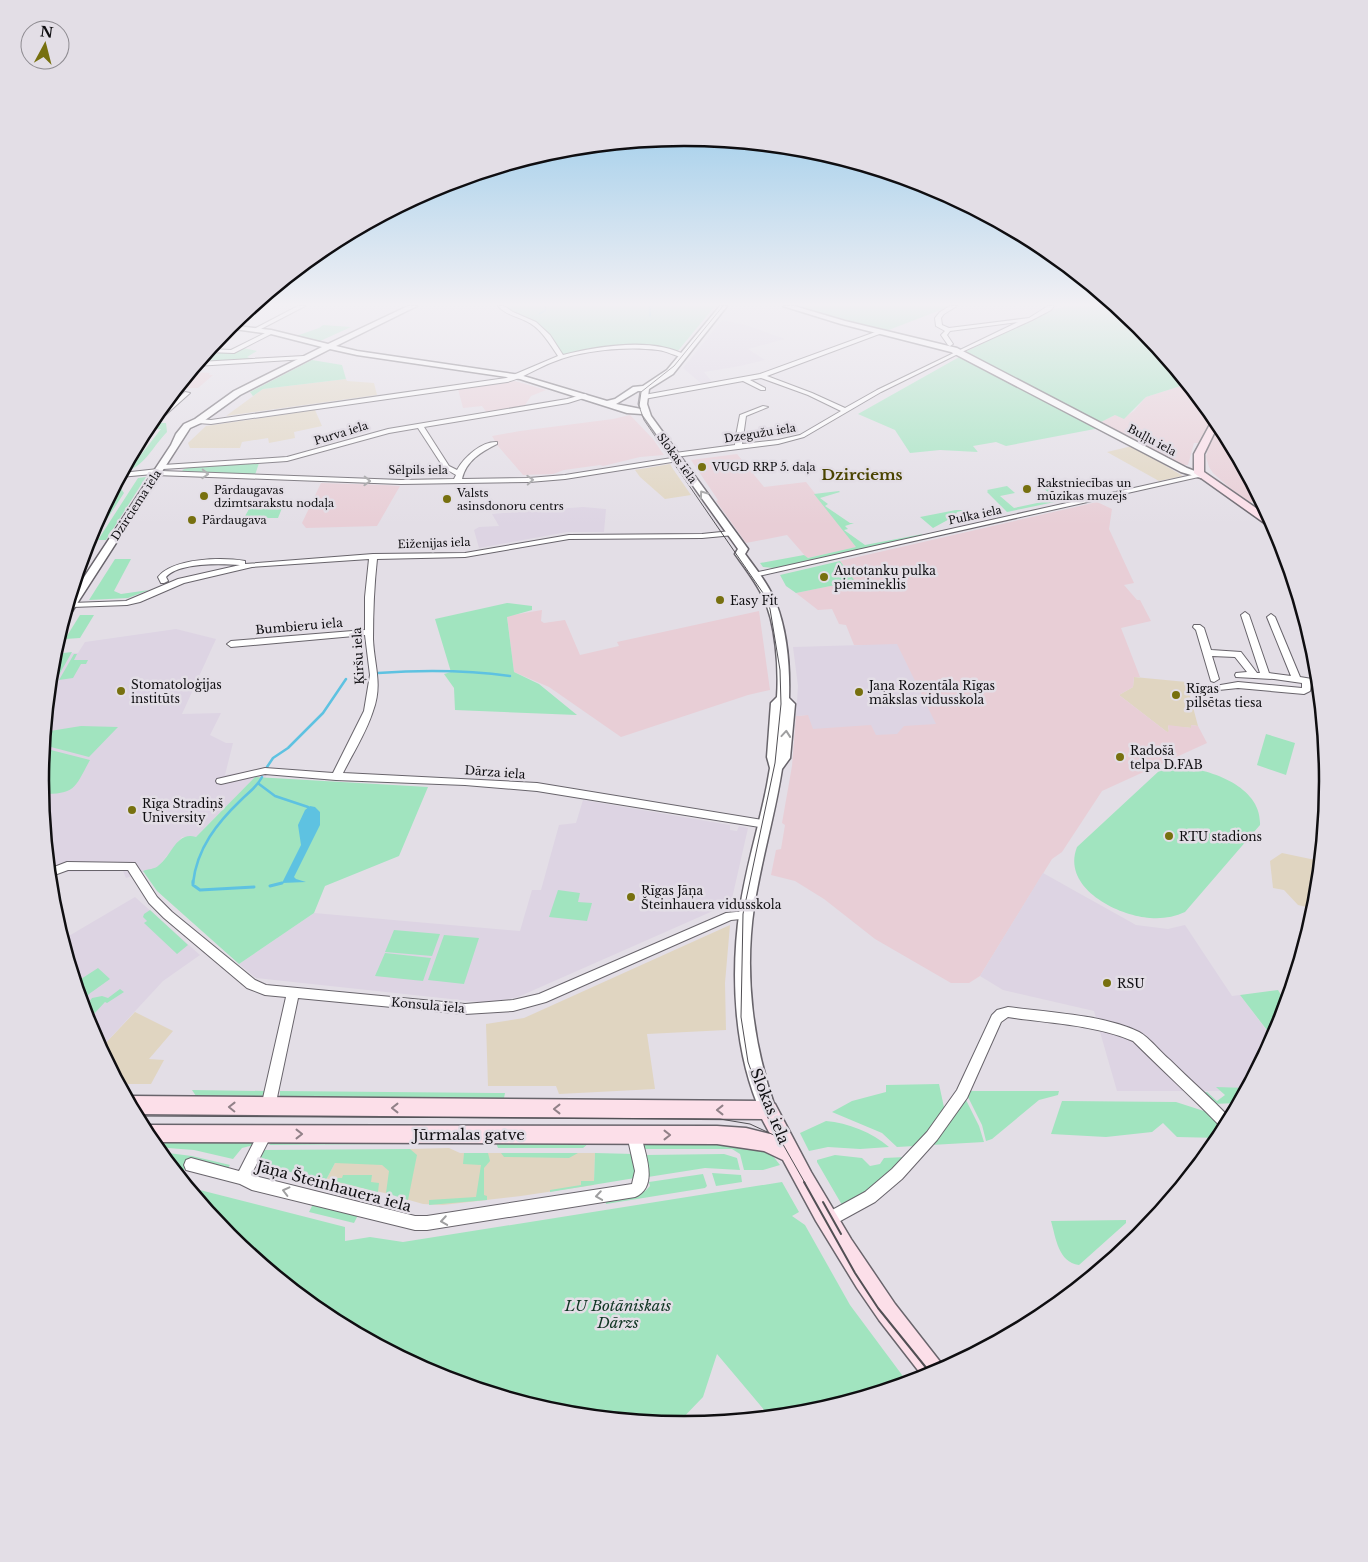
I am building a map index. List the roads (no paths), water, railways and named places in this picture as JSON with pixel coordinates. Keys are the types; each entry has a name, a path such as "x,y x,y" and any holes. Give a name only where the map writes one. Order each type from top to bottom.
{"main road":[{"path":"1212,428 1200,454 1198,468 1201,475 1261,516"},
{"name":"Jūrmalas gatve","path":"138,1105 270,1098 768,1110"},
{"name":"Slokas iela","path":"768,1110 790,1153 864,1282 895,1325 930,1367"},
{"name":"Jūrmalas gatve","path":"155,1133 746,1137 770,1144 790,1153"}],"street":[{"name":"Dzirciema iela","path":"76,598 175,445 196,427 198,421 228,398 263,379"},
{"path":"198,421 211,422 507,379"},
{"path":"526,379 610,403 630,411 646,412 645,388"},
{"path":"618,401 636,389 645,388 660,379"},
{"path":"610,403 750,379"},
{"path":"770,379 810,394 844,410"},
{"name":"Dzegužu iela","path":"677,457 796,438 844,410 905,379"},
{"name":"Buļļu iela","path":"1010,379 1184,470 1201,475"},
{"path":"746,380 763,389"},
{"path":"173,403 187,392"},
{"name":"Purva iela","path":"128,474 287,459 318,452 378,433 568,401 585,396"},
{"path":"739,446 738,441 743,415 765,407"},
{"name":"Slokas iela","path":"646,412 743,550 740,554 773,609 782,670 783,699 789,704 784,758 776,768 746,914 743,964 745,1021 754,1071 768,1110"},
{"path":"163,417 171,418"},
{"path":"419,425 446,467 458,477 461,466 468,459 495,443"},
{"name":"Sēlpils iela","path":"158,470 401,482 458,477 548,478 677,457"},
{"name":"Pulka iela","path":"754,575 1201,475"},
{"name":"Eiženijas iela","path":"167,583 252,565 374,556 464,555 569,537 702,536 731,532"},
{"name":"Ķiršu iela","path":"336,777 355,741 371,703 374,670 369,632 369,587 374,556"},
{"path":"74,604 127,603 137,600 167,583 162,577 166,571 185,565 236,563 252,565"},
{"path":"1245,615 1266,676"},
{"path":"1271,617 1296,678"},
{"path":"1197,627 1200,628 1214,679"},
{"name":"Bumbieru iela","path":"231,644 369,632"},
{"path":"1207,653 1238,654 1254,675"},
{"path":"1245,661 1262,662"},
{"path":"1239,675 1296,678 1311,682"},
{"path":"1212,689 1238,685 1304,691 1307,689 1306,681"},
{"name":"Dārza iela","path":"221,781 265,771 336,777 465,782 556,789 765,824"},
{"name":"Konsula iela","path":"55,871 67,866 126,865 134,869 155,902 172,919 251,984 265,990 445,1007 495,1009 520,1005 542,998 730,916 746,914"},
{"path":"270,1098 293,992"},
{"path":"828,1220 870,1197 897,1174 932,1136 962,1094 996,1019 1001,1014 1008,1012 1100,1026 1126,1032 1137,1037 1182,1081 1196,1092 1202,1101 1221,1119"},
{"path":"242,1178 264,1134"},
{"name":"Jāņa Šteinhauera iela","path":"191,1165 242,1178 252,1183 415,1223 427,1223 625,1192 640,1186 642,1171 634,1135"}],"water":[{"path":"310,806 315,807 320,812 320,825 294,877 306,882 282,883 301,845 298,825 305,810"}],"waterway":[{"path":"378,673 444,671 510,676"},
{"path":"267,767 273,758 288,748 323,713 346,679"},
{"path":"193,883 199,858 216,827 255,787 262,777"},
{"path":"259,784 275,796 308,807"},
{"path":"193,883 200,890 254,887"},
{"path":"270,886 282,883"}],"tram line":[{"path":"658,379 641,392 639,406 644,420 763,593 770,609 780,670 781,704 775,763 743,914 741,1017 748,1062 768,1118 805,1183"},
{"path":"145,1116 720,1119 750,1124 778,1137"},
{"path":"804,1182 855,1273 878,1308 927,1368"},
{"path":"823,1202 841,1234"}],"place":[{"name":"VUGD RRP 5. daļa","path":"702,467"},
{"name":"Rakstniecības un mūzikas muzejs","path":"1027,489"},
{"name":"Pārdaugavas dzimtsarakstu nodaļa","path":"204,496"},
{"name":"Valsts asinsdonoru centrs","path":"447,499"},
{"name":"Pārdaugava","path":"192,520"},
{"name":"Autotanku pulka piemineklis","path":"824,577"},
{"name":"Easy Fit","path":"720,600"},
{"name":"Stomatoloģijas institūts","path":"121,691"},
{"name":"Jaņa Rozentāla Rīgas mākslas vidusskola","path":"859,692"},
{"name":"Rīgas pilsētas tiesa","path":"1176,695"},
{"name":"Radošā telpa D.FAB","path":"1120,757"},
{"name":"Rīga Stradiņš University","path":"132,810"},
{"name":"RTU stadions","path":"1169,836"},
{"name":"Rīgas Jāņa Šteinhauera vidusskola","path":"631,897"},
{"name":"RSU","path":"1107,983"}],"district":[{"name":"Dzirciems","path":"862,474"}],"park label":[{"name":"LU Botāniskais Dārzs","path":"618,1314"}]}
